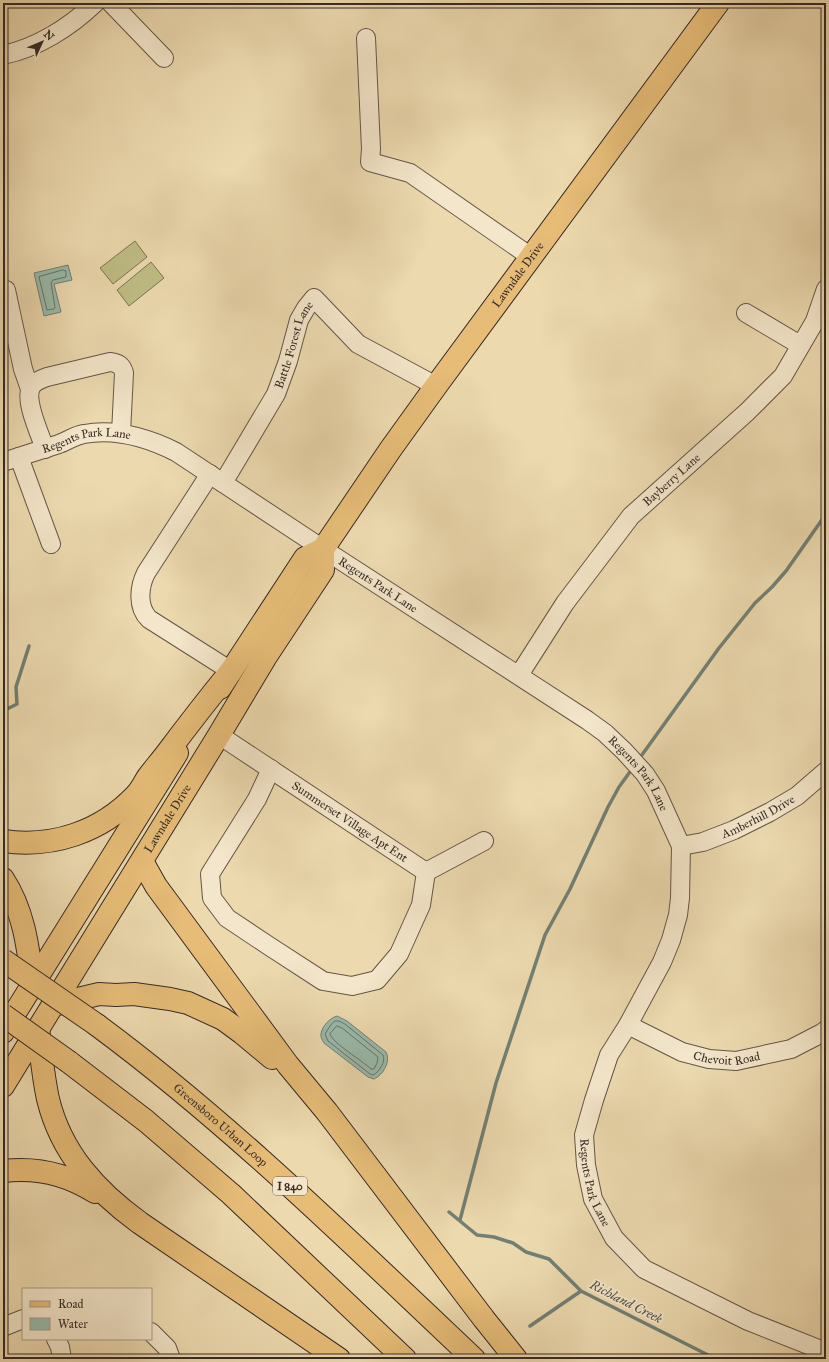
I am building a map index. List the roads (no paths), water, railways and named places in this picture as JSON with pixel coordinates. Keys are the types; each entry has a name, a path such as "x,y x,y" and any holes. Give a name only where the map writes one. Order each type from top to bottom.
{"main road":[{"name":"Lawndale Drive","path":"3,1086 25,1014 32,985 161,778 305,558 323,549 390,450 436,386 718,3"},
{"name":"Lawndale Drive","path":"3,1032 25,1014 142,862 220,735 265,658 323,570 323,549"},
{"path":"3,841 16,843 46,842 65,838 86,831 111,817 137,794 211,695 231,671"},
{"path":"142,862 156,886 288,1065 327,1112 516,1359"},
{"path":"3,879 14,898 25,930 32,985"},
{"name":"Greensboro Urban Loop","path":"3,960 97,1025 175,1086 257,1155 474,1359"},
{"path":"25,1014 99,994 134,994 170,999 188,1003 223,1019 270,1057 288,1065"},
{"path":"25,1014 70,1062 146,1121 225,1189 405,1359"},
{"path":"25,1014 53,1116 60,1132 77,1163 112,1202"},
{"path":"3,1171 30,1170 59,1175 85,1186 112,1202 263,1308 339,1359"}],"street":[{"path":"3,55 19,52 47,38 82,15 95,3"},
{"path":"111,3 164,58"},
{"path":"366,38 371,149 370,162 410,173 531,257"},
{"name":"Bayberry Lane","path":"519,676 565,603 631,516 746,412 783,376 815,320 826,289"},
{"path":"6,290 23,368 30,389"},
{"name":"Battle Forest Lane","path":"217,479 276,394 288,361 299,320 314,298 358,344 436,386"},
{"path":"746,313 800,345"},
{"path":"45,449 30,405 29,394 31,386 39,380 47,377 110,362 118,363 123,368 124,378 121,433"},
{"name":"Regents Park Lane","path":"11,459 45,449 83,434 96,432 121,433 138,436 156,442 176,452 587,720 605,733 645,774 656,791 681,846 680,898 678,915 671,940 662,962 628,1025 609,1055 594,1100 584,1135 586,1165 593,1198 614,1238 644,1269 748,1321 826,1352"},
{"path":"11,459 51,544"},
{"path":"217,479 146,573 142,581 141,606 149,619 231,671"},
{"name":"Summerset Village Apt Ent","path":"220,735 426,872"},
{"path":"271,769 257,800 210,874 212,898 227,918 323,981 352,986 377,980 399,954 421,905 426,872 484,841"},
{"name":"Amberhill Drive","path":"681,846 703,842 734,830 770,812 797,796 826,771"},
{"name":"Chevoit Road","path":"628,1025 682,1052 709,1060 736,1061 791,1050 822,1034 826,1030"},
{"path":"3,1327 22,1319"},
{"path":"152,1333 166,1348 171,1359"},
{"path":"56,1340 60,1347 62,1359"}],"water":[{"path":"68,265 72,280 54,284 61,312 44,316 34,273"},
{"path":"337,1016 347,1021 386,1052 388,1060 387,1064 383,1071 374,1079 368,1077 324,1043 321,1035 323,1028 329,1020"}],"waterway":[{"path":"639,759 719,648 755,603 786,571 826,514"},
{"path":"3,711 17,704 16,687 29,646"},
{"path":"460,1220 496,1083 545,935 570,889 608,807 619,787 632,769"},
{"name":"Richland Creek","path":"449,1212 477,1235 494,1237 513,1243 526,1252 549,1259 581,1291 716,1359"},
{"path":"530,1326 581,1291"}]}
